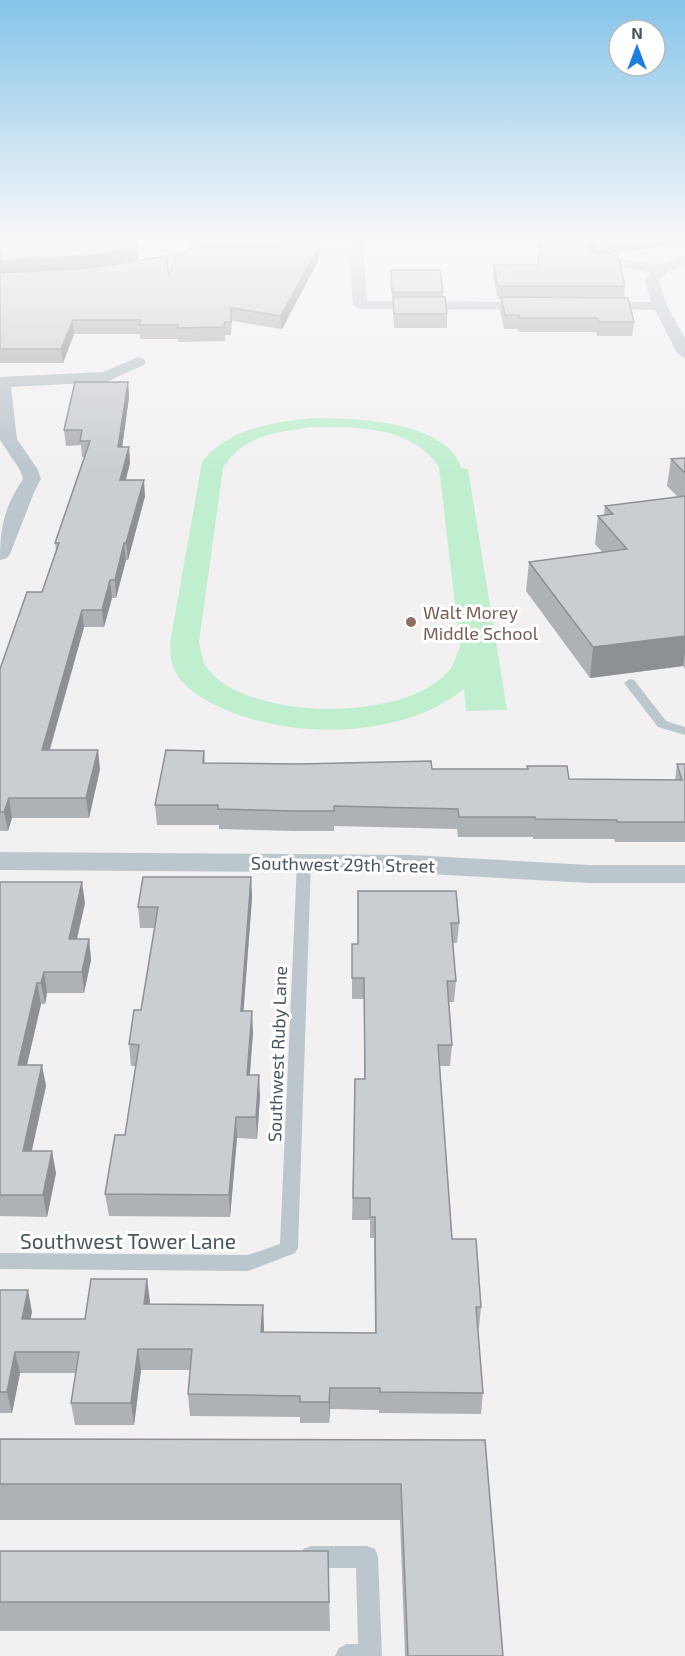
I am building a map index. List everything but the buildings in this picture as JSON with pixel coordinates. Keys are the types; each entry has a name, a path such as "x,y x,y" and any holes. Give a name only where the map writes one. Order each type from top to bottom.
{"street":[{"path":"665,315 683,350"},
{"path":"0,554 25,490 32,479 29,470 8,439 1,382 106,377 138,362"},
{"name":"Southwest 29th Street","path":"0,861 411,864 588,874 685,874"}],"lane":[{"path":"630,683 662,724 685,731"},
{"name":"Southwest Ruby Lane","path":"289,1248 304,862"},
{"name":"Southwest Tower Lane","path":"0,1261 248,1263 289,1248"},
{"path":"284,1557 367,1557 370,1656 347,1656"}],"green space":[{"path":"303,419 355,419 420,432 439,441 453,453 461,468 468,469 507,710 466,711 464,689 438,706 408,718 375,726 305,729 271,724 239,715 205,700 179,678 172,663 170,643 202,462 213,450 240,433 271,424","holes":["313,427 365,429 399,436 414,443 439,467 460,647 451,668 431,686 401,699 366,707 327,709 289,706 254,698 225,684 205,665 199,642 223,468 241,448 262,437"]}],"place":[{"name":"Walt Morey Middle School","path":"411,622"}]}
